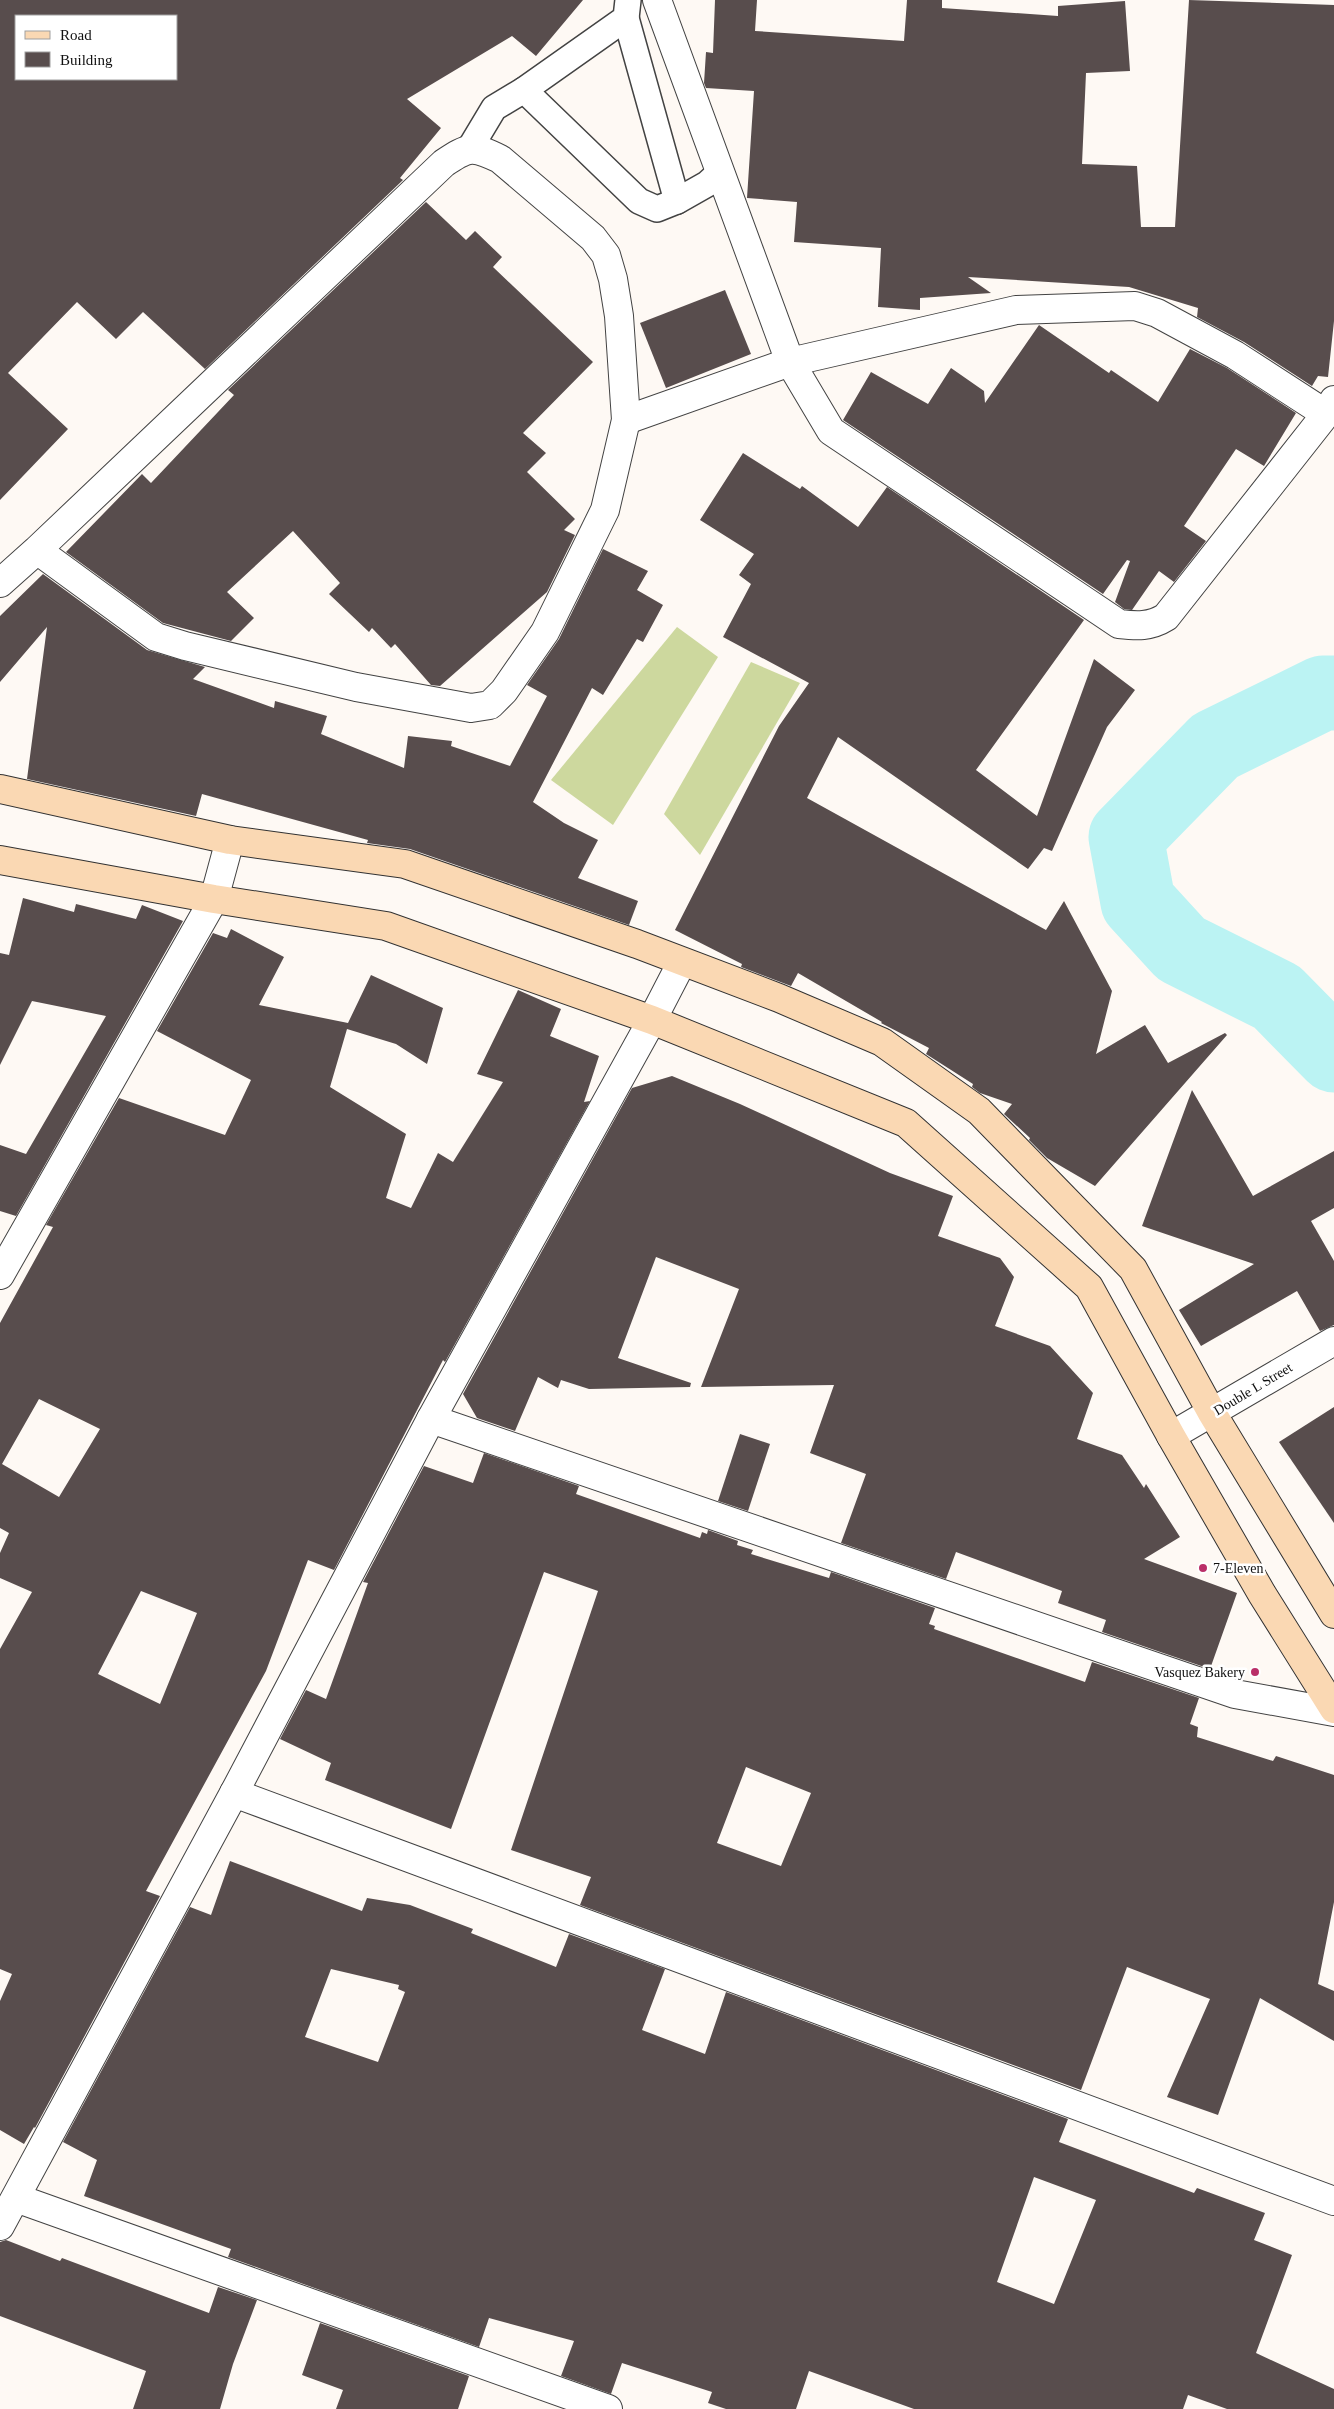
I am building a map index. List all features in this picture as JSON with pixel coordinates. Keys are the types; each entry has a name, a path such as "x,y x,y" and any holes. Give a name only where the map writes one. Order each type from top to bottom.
{"street":[{"path":"626,420 790,362 1016,310 1135,306 1157,313 1330,407 1166,617 1154,624 1137,626 1119,624 830,431 790,362 657,0"},
{"path":"0,583 38,550 444,163 470,148 500,159 592,238 606,256 614,279 619,316 626,420 605,510 545,632 504,691 490,705 471,708 356,687 185,646 156,637 38,550"},
{"path":"0,789 230,840 405,864 637,944 780,998 882,1042 979,1111 1133,1269 1212,1413 1334,1614"},
{"path":"0,1275 8,1242 214,899 230,840"},
{"path":"0,860 214,899 386,926 652,1020 906,1123 1089,1287 1170,1436 1262,1594 1334,1711"},
{"path":"0,2226 234,1793 431,1419 652,1020 682,962"},
{"name":"Double L Street","path":"1170,1436 1334,1341"},
{"path":"431,1419 1235,1694 1334,1711"},
{"path":"234,1793 1334,2201"},
{"path":"16,2198 608,2409"}],"lane":[{"path":"470,148 494,108 524,90 627,9 677,201"},
{"path":"524,90 639,201 657,209 677,201 707,184 720,172"}],"green space":[{"path":"677,627 718,657 613,825 551,780"},
{"path":"751,662 800,683 700,855 664,814"}],"building":[{"path":"0,0 583,0 536,56 512,36 407,99 441,128 400,178 403,180 205,369 143,312 116,339 77,302 8,373 68,429 0,500"},
{"path":"715,0 757,0 755,31 904,41 907,0 942,0 942,8 1058,16 1058,6 1125,1 1130,71 1086,73 1082,164 1137,166 1141,227 1175,227 1189,0 1334,5 1334,321 1328,377 1318,376 1312,386 1244,342 1197,317 1198,308 1129,287 968,277 991,293 920,298 920,310 878,307 881,248 794,242 797,202 747,198 754,91 706,88 704,83 706,52 713,53"},
{"path":"426,202 466,240 475,231 502,257 493,267 593,362 523,433 546,453 527,472 575,519 564,530 575,535 547,592 440,686 431,685 395,644 391,648 372,628 369,632 329,594 340,583 293,531 227,592 254,618 231,641 163,623 66,552 142,474 151,483 234,395 228,390"},
{"path":"725,290 751,354 666,388 640,323"},
{"path":"1039,325 1109,373 1111,370 1158,402 1190,349 1227,368 1296,413 1264,466 1236,449 1184,526 1206,541 1174,582 1159,571 1132,610 1124,609 1115,602 1130,561 1127,560 1103,594 843,420 871,372 928,404 951,368 984,391 985,403"},
{"path":"743,453 800,489 802,486 858,527 887,487 1084,620 976,770 1037,816 1094,659 1135,690 1107,727 1052,851 1044,848 1028,869 838,737 807,798 1046,930 1064,901 1112,991 1096,1054 1145,1025 1168,1063 1225,1033 1227,1035 1095,1186 1047,1158 1029,1140 1030,1138 1004,1114 1012,1104 980,1093 972,1087 973,1084 926,1054 929,1048 881,1023 798,973 791,986 741,967 742,964 675,930 779,726 809,683 723,637 751,584 739,575 754,554 700,520"},
{"path":"603,549 648,571 637,590 663,605 643,642 637,639 603,695 592,688 533,802 564,823 598,840 578,878 638,901 629,925 410,849 367,843 368,840 202,794 196,816 27,779 47,627 0,682 0,616 43,574 147,650 205,667 193,679 274,708 275,701 327,716 321,734 404,768 408,736 452,741 451,746 510,766 547,696 527,685 559,639"},
{"path":"23,898 74,912 76,904 136,919 142,905 183,921 16,1216 0,1211 0,1145 26,1154 106,1016 32,1001 0,1065 0,953 9,955"},
{"path":"231,929 284,957 259,1005 348,1023 371,975 443,1008 427,1064 396,1044 347,1029 330,1087 406,1134 386,1198 411,1208 438,1153 453,1162 503,1082 477,1074 518,990 561,1009 550,1036 599,1056 584,1102 590,1101 445,1362 443,1360 334,1570 308,1560 266,1671 146,1891 160,1896 35,2128 24,2144 0,2130 0,2001 12,1974 0,1969 0,1649 32,1592 0,1578 0,1553 9,1533 0,1528 0,1323 53,1227 46,1225 119,1098 225,1135 251,1080 157,1031 213,933 227,938","holes":["39,1399 100,1429 59,1497 2,1464","141,1591 197,1613 160,1704 98,1674"]},
{"path":"672,1076 740,1104 890,1173 953,1196 938,1236 1000,1258 1014,1277 995,1326 1050,1346 1093,1393 1077,1439 1122,1455 1144,1488 1146,1484 1180,1537 1144,1559 1237,1593 1210,1669 1102,1632 1106,1620 1058,1603 1062,1591 956,1552 946,1579 841,1543 866,1474 810,1453 834,1385 701,1387 739,1289 656,1257 618,1358 691,1383 690,1387 589,1389 561,1380 558,1388 538,1377 515,1431 477,1418 463,1394 632,1088"},
{"path":"1192,1090 1253,1196 1334,1151 1334,1208 1311,1221 1334,1261 1334,1325 1320,1331 1297,1291 1201,1346 1179,1310 1254,1264 1142,1226"},
{"path":"1334,1407 1334,1523 1279,1442"},
{"path":"740,1434 770,1444 748,1511 718,1501"},
{"path":"484,1453 579,1486 576,1494 700,1538 702,1532 707,1534 708,1530 738,1541 737,1545 753,1550 751,1554 829,1578 831,1572 935,1608 929,1624 935,1626 934,1629 1085,1682 1092,1662 1199,1698 1190,1724 1198,1727 1197,1737 1273,1761 1276,1756 1334,1775 1334,1902 1318,1984 1334,1991 1334,2041 1260,1998 1218,2115 1167,2097 1210,1999 1127,1967 1081,2090 580,1905 591,1877 511,1850 598,1591 544,1572 451,1829 325,1780 331,1763 280,1739 306,1690 326,1699 368,1583 363,1582 424,1466 473,1483","holes":["746,1767 811,1793 781,1866 717,1843"]},
{"path":"230,1861 362,1911 367,1898 410,1905 473,1929 471,1933 556,1967 569,1934 665,1969 642,2030 705,2054 726,1992 1068,2119 1059,2142 1194,2193 1197,2188 1265,2213 1254,2240 1292,2255 1256,2353 1334,2389 1334,2409 1227,2409 1188,2395 1183,2409 914,2409 809,2371 796,2409 726,2409 708,2403 712,2392 622,2363 611,2394 561,2376 574,2341 489,2318 479,2347 228,2257 231,2249 84,2196 97,2160 63,2142 190,1907 211,1915","holes":["331,1969 399,1985 398,1989 405,1992 378,2062 305,2037","1034,2177 1096,2200 1054,2304 997,2282"]},
{"path":"6,2240 60,2261 62,2258 209,2313 218,2287 257,2300 233,2364 220,2409 133,2409 146,2371 0,2316 0,2242"},
{"path":"320,2323 469,2376 458,2409 336,2409 343,2390 302,2375"}],"waterway":[{"path":"1334,693 1323,693 1215,746 1126,837 1138,902 1181,949 1277,997 1334,1055"}],"place":[{"name":"7-Eleven","path":"1203,1568"},
{"name":"Vasquez Bakery","path":"1255,1672"}]}
